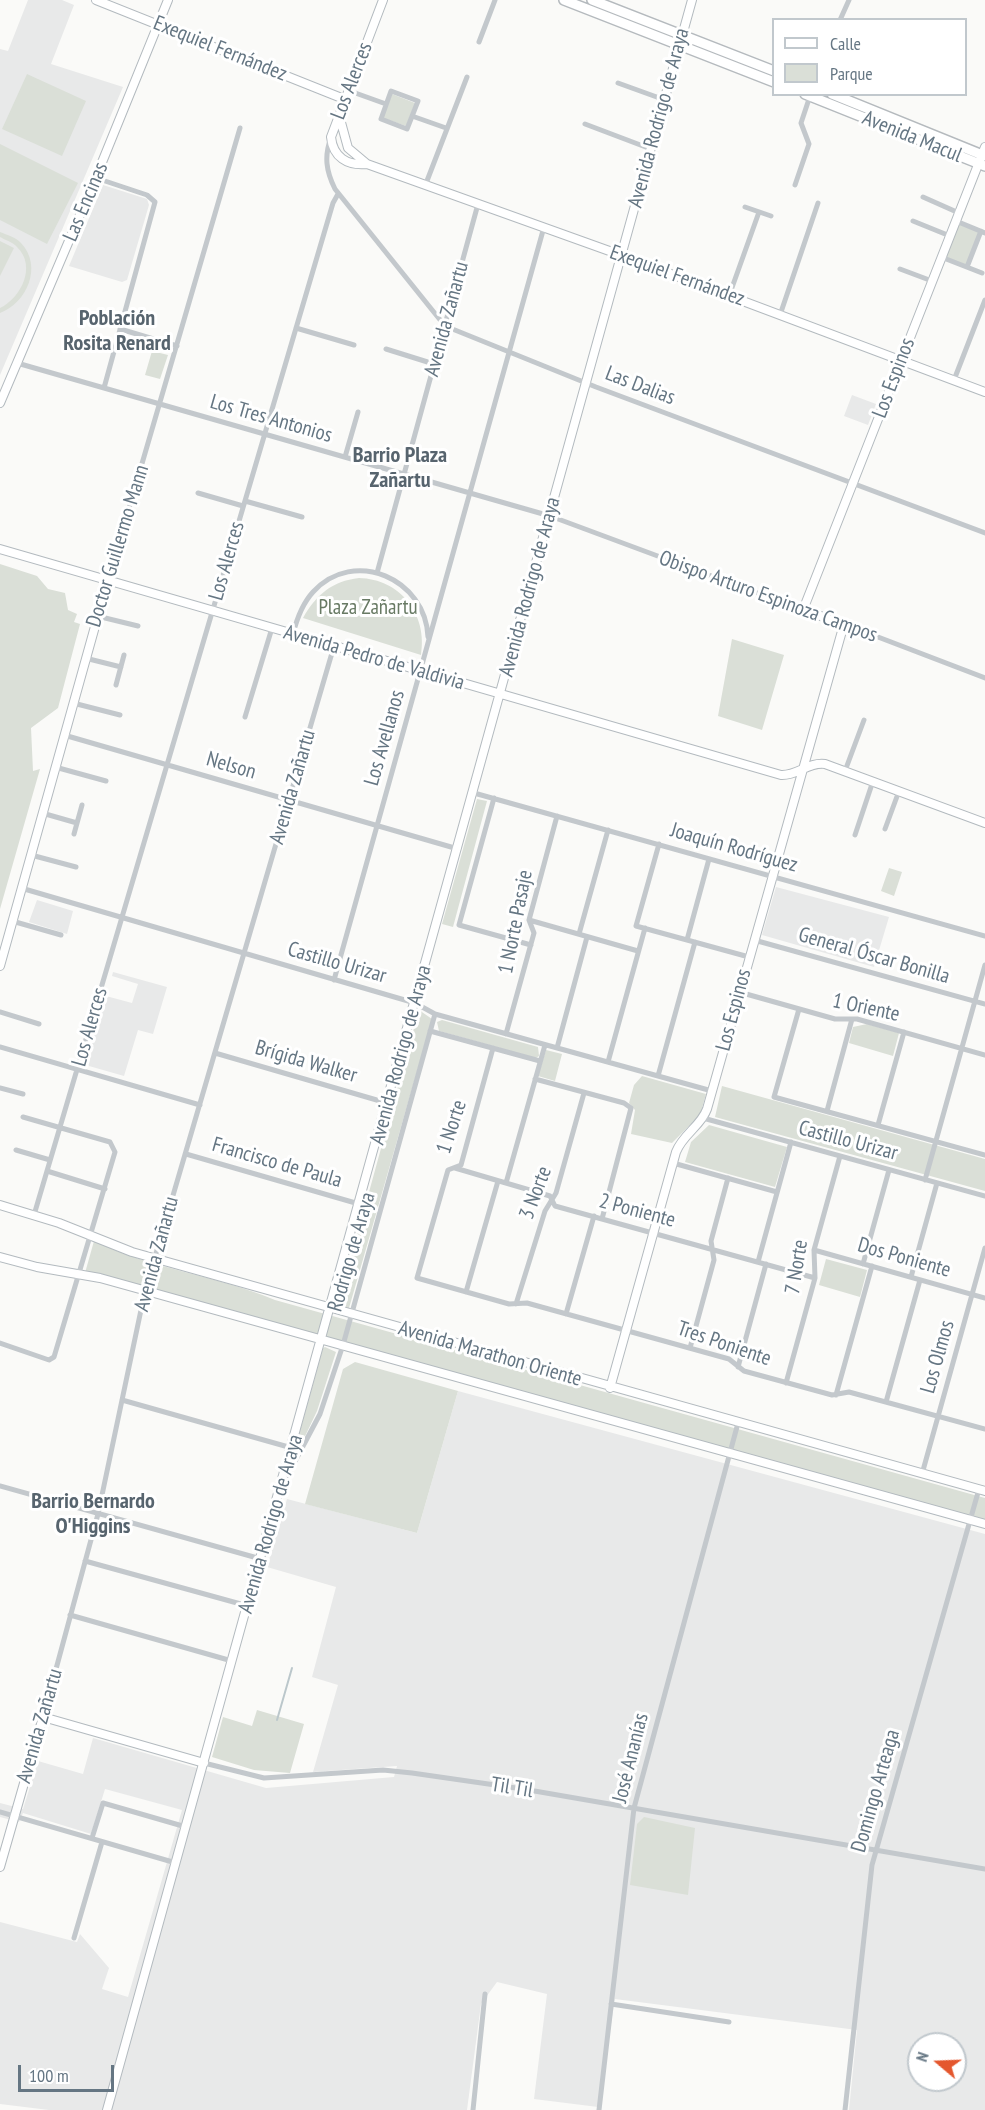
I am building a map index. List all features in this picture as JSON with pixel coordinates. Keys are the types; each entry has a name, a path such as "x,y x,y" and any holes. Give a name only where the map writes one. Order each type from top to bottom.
{"main road":[{"name":"Exequiel Fernández","path":"96,0 344,99"},
{"name":"Las Encinas","path":"0,403 96,178 168,0"},
{"name":"Los Alerces","path":"332,135 347,90 383,0"},
{"path":"564,0 772,70"},
{"path":"591,0 609,3 681,40 772,81"},
{"name":"Avenida Rodrigo de Araya","path":"107,2110 692,0"},
{"name":"Avenida Macul","path":"810,96 983,157"},
{"name":"Avenida Macul","path":"837,96 983,157"},
{"path":"339,115 348,147"},
{"name":"Exequiel Fernández","path":"367,164 359,165 338,156 333,150 332,135 338,135 367,164 622,255 985,392"},
{"name":"Los Espinos","path":"803,610 900,360 983,157"},
{"name":"Avenida Pedro de Valdivia","path":"0,549 783,776 822,763 985,823"},
{"name":"Doctor Guillermo Mann","path":"0,966 108,580"},
{"name":"Obispo Arturo Espinoza Campos","path":"803,610 844,624"},
{"name":"Los Espinos","path":"610,1388 680,1142 703,1118 712,1091 844,624"},
{"name":"Avenida Marathon Oriente","path":"0,1204 154,1259 982,1490"},
{"name":"Avenida Marathon Oriente","path":"0,1257 145,1291 985,1524"},
{"name":"Til Til","path":"43,1717 204,1763"},
{"name":"Avenida Zañartu","path":"0,1868 43,1717"}],"street":[{"path":"479,42 495,0"},
{"path":"841,18 849,0"},
{"path":"425,186 467,77"},
{"path":"618,83 665,100"},
{"path":"347,90 386,104"},
{"path":"391,91 418,101 407,129 381,119 386,104 391,91"},
{"path":"795,185 809,144 801,123 807,96"},
{"path":"412,116 446,128"},
{"path":"585,124 651,149"},
{"name":"Doctor Guillermo Mann","path":"108,580 240,128"},
{"name":"Los Alerces","path":"34,1215 333,203 338,194 330,179 326,162 326,151 332,135"},
{"path":"96,178 154,199 104,388"},
{"name":"Las Dalias","path":"338,194 445,326 587,383 985,533"},
{"path":"923,197 983,232 967,267"},
{"path":"780,315 818,203"},
{"name":"Avenida Zañartu","path":"377,573 478,204"},
{"path":"745,207 771,216"},
{"path":"729,296 759,212"},
{"path":"913,221 950,236"},
{"name":"Los Avellanos","path":"334,980 544,227"},
{"path":"941,257 982,273"},
{"path":"900,269 932,281"},
{"path":"954,380 985,300"},
{"path":"296,328 354,345"},
{"path":"120,329 177,346"},
{"path":"386,349 434,364"},
{"name":"Los Tres Antonios","path":"17,363 550,516"},
{"path":"345,458 358,412"},
{"path":"198,493 302,517"},
{"name":"Obispo Arturo Espinoza Campos","path":"550,516 803,610"},
{"path":"293,634 304,603 321,585 348,572 377,573 398,582 417,602 427,628 426,651"},
{"path":"97,616 138,626"},
{"name":"Obispo Arturo Espinoza Campos","path":"844,624 985,678"},
{"path":"245,717 272,628"},
{"name":"Avenida Zañartu","path":"43,1717 98,1514 145,1291 334,646"},
{"path":"116,685 124,655"},
{"path":"85,658 121,667"},
{"path":"73,703 120,715"},
{"path":"845,771 864,720"},
{"name":"Nelson","path":"64,735 458,849"},
{"path":"55,767 106,781"},
{"path":"855,835 873,781"},
{"path":"885,829 899,791"},
{"name":"Joaquín Rodríguez","path":"474,793 985,936"},
{"path":"494,798 459,925 531,945"},
{"path":"74,834 82,805"},
{"path":"42,813 77,823"},
{"name":"1 Norte Pasaje","path":"506,1034 534,933 529,921 557,816"},
{"path":"579,934 608,830"},
{"path":"658,844 636,926 749,957"},
{"path":"31,855 76,867"},
{"path":"687,940 709,859"},
{"name":"Castillo Urizar","path":"21,888 415,1003 435,1014 712,1091"},
{"path":"12,921 61,935"},
{"path":"529,921 638,951"},
{"path":"608,1062 645,928"},
{"path":"557,1048 587,937"},
{"name":"General Óscar Bonilla","path":"754,940 985,1004"},
{"path":"658,1076 695,942"},
{"path":"925,1179 985,965"},
{"name":"1 Oriente","path":"739,992 838,1020 852,1019 985,1055"},
{"name":"Castillo Urizar","path":"799,1009 774,1097 985,1155"},
{"path":"0,1012 39,1024"},
{"name":"Rodrigo de Araya","path":"280,1491 320,1414 343,1345 435,1014"},
{"path":"827,1111 852,1019"},
{"path":"430,1031 540,1061"},
{"path":"878,1125 904,1032"},
{"path":"506,1183 545,1045"},
{"path":"0,1047 200,1105"},
{"name":"1 Norte","path":"417,1278 448,1170 461,1165 493,1048"},
{"name":"Brígida Walker","path":"215,1053 387,1103"},
{"path":"535,1079 627,1104 631,1108 602,1218"},
{"path":"0,1088 23,1094"},
{"name":"3 Norte","path":"516,1304 584,1093"},
{"path":"0,1343 49,1360 53,1358 114,1157 112,1144 23,1117"},
{"name":"Castillo Urizar","path":"703,1118 985,1196"},
{"path":"758,1262 791,1142"},
{"path":"16,1150 50,1160"},
{"name":"Francisco de Paula","path":"186,1154 359,1204"},
{"name":"7 Norte","path":"786,1383 815,1278 814,1250 840,1156"},
{"path":"673,1163 777,1192"},
{"name":"2 Poniente","path":"455,1168 550,1196 555,1206 815,1278"},
{"path":"863,1264 889,1170"},
{"path":"47,1171 105,1189"},
{"path":"690,1348 714,1260 711,1241 728,1179"},
{"path":"466,1292 498,1181"},
{"path":"911,1277 938,1183"},
{"path":"566,1314 594,1216"},
{"name":"Los Olmos","path":"922,1474 985,1248"},
{"name":"Dos Poniente","path":"814,1250 985,1298"},
{"path":"738,1367 766,1264"},
{"path":"836,1395 872,1266"},
{"name":"Tres Poniente","path":"417,1278 516,1304 526,1303 690,1348 731,1360 738,1367 786,1383 836,1395 849,1392 985,1429"},
{"path":"886,1402 920,1280"},
{"path":"122,1400 292,1448"},
{"name":"José Ananías","path":"599,2110 634,1808 738,1423"},
{"path":"0,1486 261,1559"},
{"name":"Domingo Arteaga","path":"845,2110 872,1864 970,1519 982,1490"},
{"path":"85,1561 248,1606"},
{"path":"70,1615 232,1661"},
{"name":"Til Til","path":"204,1763 264,1778 373,1771 402,1772 634,1808 985,1869"},
{"path":"92,1839 103,1803 186,1827"},
{"path":"0,1812 176,1863"},
{"path":"74,1938 102,1842"},
{"path":"473,2110 485,1994"},
{"path":"611,2004 729,2022"}],"shaded area":[{"path":"28,0 62,0 74,5 51,64 123,87 0,375 0,49 8,51"},
{"path":"103,185 147,199 149,205 127,280 122,282 69,266"},
{"path":"852,395 876,404 868,425 844,416"},
{"path":"776,887 889,917 874,967 762,935"},
{"path":"37,900 73,911 67,934 29,922"},
{"path":"113,972 167,987 153,1034 138,1030 124,1076 89,1066 86,1062 106,996 132,1003 138,984 112,976"},
{"path":"458,1391 985,1534 985,2110 849,2110 857,2030 615,1999 598,2107 534,2099 547,1994 497,1982 481,2004 467,2110 49,2110 0,2104 0,1922 77,1942 80,1934 109,1968 102,1989 128,1997 182,1810 105,1789 91,1834 23,1813 19,1822 0,1817 0,1803 23,1809 38,1761 83,1774 93,1738 266,1788 394,1777 397,1766 313,1772 338,1685 312,1677 336,1587 267,1567 287,1499 417,1533"}],"green space":[{"path":"27,74 86,101 62,156 2,129"},
{"path":"392,94 415,103 406,126 383,118"},
{"path":"0,144 78,183 47,244 0,220"},
{"path":"956,221 981,231 967,267 941,257"},
{"path":"0,232 21,243 28,252 31,273 29,283 18,301 0,313 0,308 8,303 20,289 24,281 26,263 15,245 0,237"},
{"path":"0,241 14,248 0,276"},
{"path":"152,351 168,355 160,379 145,375"},
{"path":"0,564 37,576 48,589 65,593 68,610 77,614 74,622 80,624 58,708 31,728 33,771 40,769 0,909"},
{"name":"Plaza Zañartu","path":"359,578 387,585 408,601 420,626 421,655 303,618 313,602 326,590 341,582"},
{"path":"732,639 784,655 762,730 718,716"},
{"path":"477,799 487,801 453,927 442,924"},
{"path":"889,868 902,872 894,896 881,891"},
{"path":"419,1010 432,1019 349,1308 338,1305"},
{"path":"442,1020 538,1047 539,1056 536,1058 439,1031 437,1022"},
{"path":"867,1024 899,1033 893,1056 849,1043 853,1027"},
{"path":"546,1050 562,1054 555,1081 538,1076"},
{"path":"642,1076 706,1094 700,1115 672,1143 631,1134 635,1110 629,1103 634,1085"},
{"path":"722,1086 985,1159 985,1191 715,1117"},
{"path":"709,1125 787,1147 775,1187 685,1162 691,1142"},
{"path":"94,1241 138,1259 230,1284 275,1300 985,1498 985,1521 85,1273"},
{"path":"826,1259 867,1270 860,1297 819,1285"},
{"path":"325,1347 336,1352 317,1411 298,1451 295,1449"},
{"path":"355,1362 458,1391 417,1533 305,1504 343,1369"},
{"path":"257,1710 304,1724 290,1773 254,1770 212,1757 223,1717 252,1726"},
{"path":"644,1817 695,1828 688,1895 630,1885 637,1824"}],"waterway":[{"path":"277,1720 292,1668"}],"district":[{"name":"Población Rosita Renard","path":"117,332"},
{"name":"Barrio Plaza Zañartu","path":"400,468"},
{"name":"Barrio Bernardo O'Higgins","path":"93,1514"}]}
